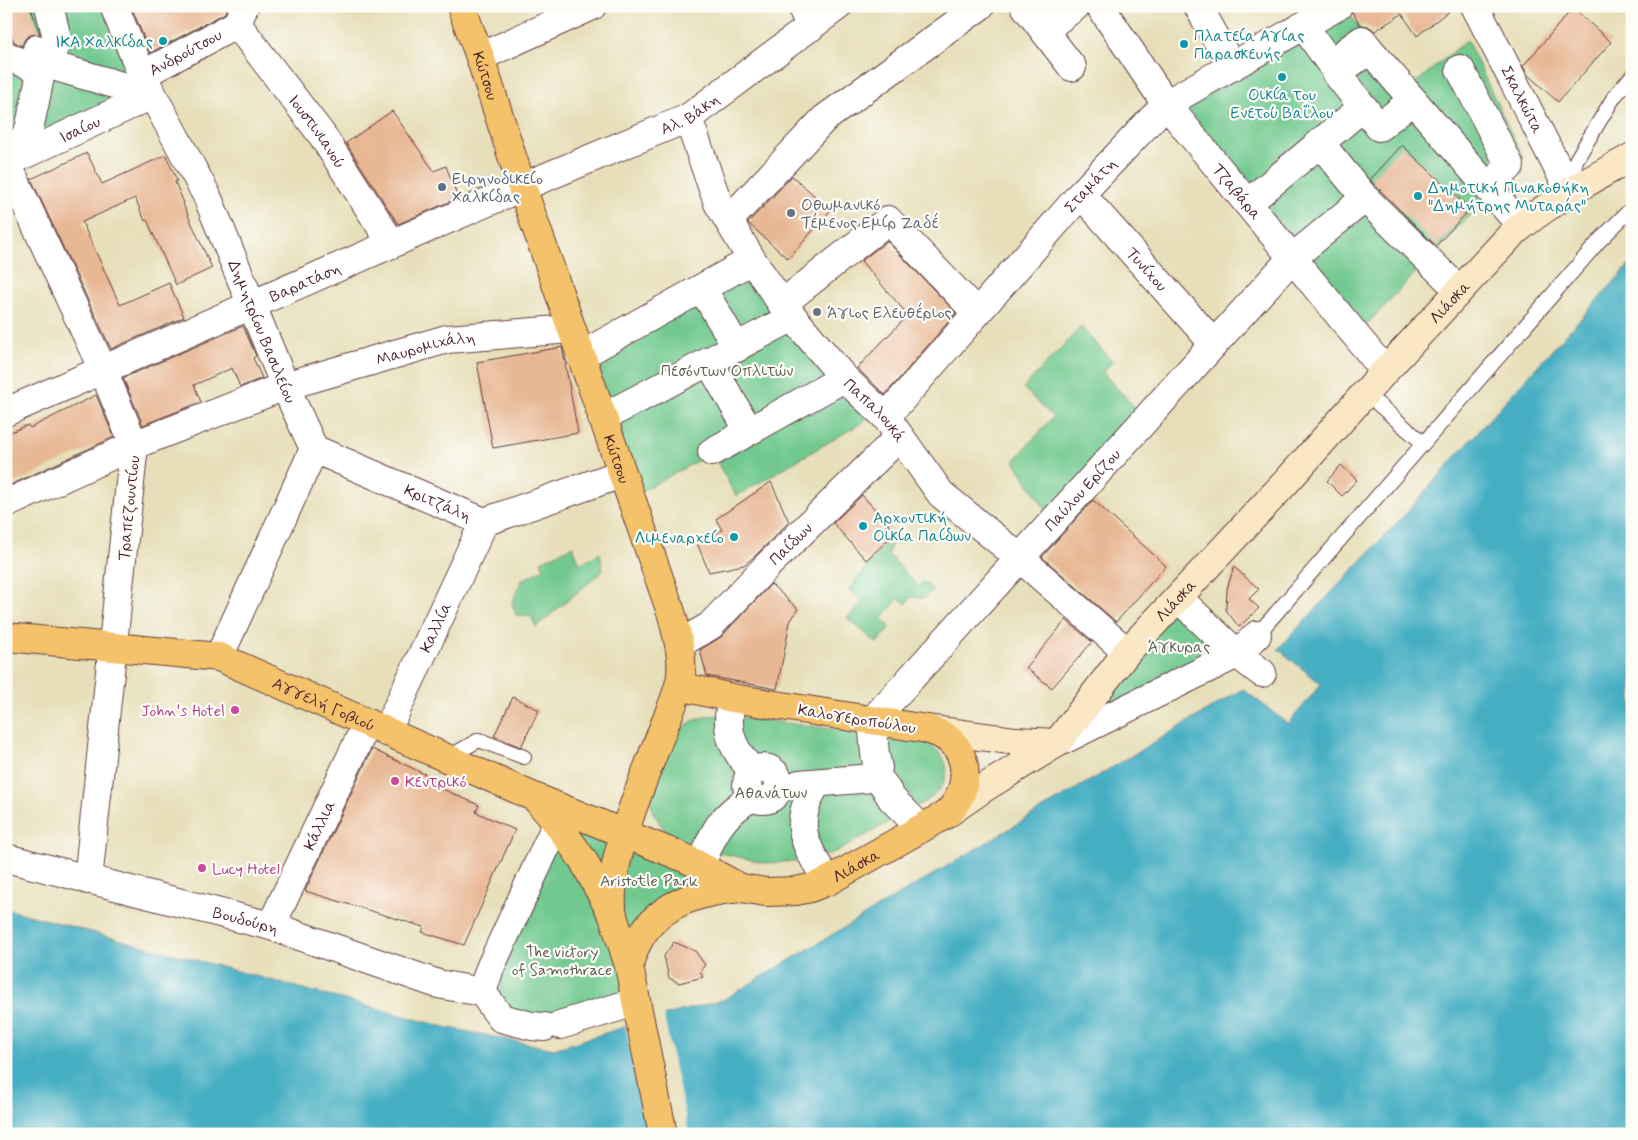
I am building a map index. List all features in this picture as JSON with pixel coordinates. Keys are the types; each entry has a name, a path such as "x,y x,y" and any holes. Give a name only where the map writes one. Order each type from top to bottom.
{"main road":[{"name":"Κώτσου","path":"461,6 480,57 580,356 672,615 679,644 682,666 679,686 624,834 611,898 613,916"},
{"name":"Αγγελή Γοβιού","path":"6,637 219,657 534,797 624,834"},
{"name":"Καλογεροπούλου","path":"679,686 732,698 927,729 942,735 954,746 962,759 965,783 960,797 952,810 945,815"},
{"path":"534,797 557,823 583,860 613,916 629,966 663,1134"},
{"name":"Λιάσκα","path":"624,834 701,865 741,888 766,892 796,891 828,881 945,815"},
{"path":"629,966 632,952 638,940 650,923 661,914 702,893 741,888"}],"street":[{"path":"7,162 29,130 41,60 58,42 49,6"},
{"name":"Δημητρίου Βασιλείου","path":"114,6 147,85 207,196 285,386 314,449"},
{"path":"480,57 592,6"},
{"name":"Αλ. Βάκη","path":"522,187 688,118 806,17 838,6"},
{"path":"729,220 824,119 980,6"},
{"path":"1025,6 1072,67"},
{"path":"1044,30 1076,6"},
{"name":"Τζαβάρα","path":"1100,6 1166,104 1385,371"},
{"path":"1198,6 1232,66"},
{"name":"Σταμάτη","path":"892,427 977,313 1081,194 1166,104 1232,66 1308,17 1338,6"},
{"name":"Σκαλκώτα","path":"1475,6 1570,192"},
{"name":"Ανδρούτσου","path":"147,85 241,15"},
{"name":"Ιουστινιανού","path":"241,15 296,101 322,135 392,244"},
{"path":"1308,17 1330,63 1362,40 1522,226"},
{"path":"1370,50 1336,73 1379,127 1413,100"},
{"path":"6,55 10,58 41,60 147,85"},
{"path":"1460,69 1510,166 1488,187"},
{"name":"Ισαίου","path":"7,162 147,85"},
{"path":"1248,203 1364,107"},
{"name":"Παπαλουκά","path":"688,118 718,204 752,260 788,311 844,378 892,427 941,494 1020,558 1127,652"},
{"path":"1320,143 1365,198 1459,290"},
{"name":"Λιάσκα","path":"945,815 987,786 1057,743 1127,652 1287,481 1371,398 1385,371 1459,290 1522,226 1570,192 1632,157"},
{"name":"Τραπεζουντίου","path":"7,162 103,370 134,445 88,880"},
{"name":"Βαρατάση","path":"6,412 522,187"},
{"name":"Τυνίχου","path":"1081,194 1214,344"},
{"name":"Παύλου Ερίζου","path":"872,721 1292,258 1365,198"},
{"path":"602,418 737,348 788,311 888,220 977,313"},
{"path":"580,356 752,260"},
{"path":"702,288 737,348"},
{"name":"Μαυρομιχάλη","path":"6,504 134,445 285,386 447,340 571,329"},
{"path":"709,362 749,431"},
{"path":"712,452 844,378"},
{"name":"Παίδων","path":"679,644 710,626 767,566 892,427"},
{"path":"219,657 314,449"},
{"name":"Κριτζάλη","path":"314,449 484,522 621,474"},
{"name":"Καλλία","path":"376,727 484,522"},
{"path":"1178,598 1237,654 1262,673"},
{"path":"927,729 1016,741 1057,743 1237,654 1257,635"},
{"path":"732,698 728,714 730,736 738,756 762,799 772,798 779,786 878,777"},
{"path":"872,721 878,777 892,799 921,828"},
{"name":"Κάλλια","path":"271,926 294,877 376,727"},
{"path":"826,782 806,799 802,818 804,837 812,855 828,881"},
{"path":"701,865 720,823 753,784"},
{"path":"557,823 490,968 482,992 501,1018 532,1026 552,1026 636,1006"},
{"name":"Βουδούρη","path":"6,858 271,926 438,984 482,992"}],"lane":[{"path":"1570,192 1576,160 1614,97 1632,76"},
{"path":"1257,635 1600,240 1632,208"},
{"path":"1371,398 1423,443"},
{"path":"446,758 479,740 524,757"}],"green space":[{"path":"6,6 114,6 152,95 6,161"},
{"path":"1345,9 1408,89 1467,40 1523,158 1362,330 1185,106"},
{"name":"Πεσόντων Οπλιτών","path":"752,260 878,410 860,424 736,496 712,453 629,498 580,356"},
{"path":"1081,327 1112,361 1103,373 1146,419 1053,521 1014,461 1053,417 1023,388"},
{"path":"888,540 892,543 888,554 918,586 923,581 933,590 925,598 911,597 906,604 899,598 882,618 890,627 877,643 847,618 863,602 849,589"},
{"path":"573,546 580,564 600,553 603,571 536,627 531,616 516,615 512,603 522,580 544,569 541,561"},
{"name":"Άγκυρας","path":"1178,598 1237,654 1111,716 1097,690"},
{"name":"Αθανάτων","path":"722,715 920,740 938,751 944,758 946,774 938,791 929,799 840,850 820,857 766,863 711,851 677,839 664,829 653,813 650,796 675,732 691,722 707,716"},
{"name":"The victory of Samothrace","path":"571,812 741,888 650,923 635,1002 560,1025 501,1018 490,968"}],"water":[{"path":"1632,262 1632,1134 6,1134 6,909 445,1027 554,1049 647,1020 723,1000 1243,689 1288,724 1321,684 1278,649 1408,511"}],"pier":[{"path":"663,1013 689,1134 649,1134 625,1024"}],"building":[{"path":"6,6 30,6 40,34 30,35 25,39 22,46 14,42 6,23"},
{"name":"ΙΚΑ Χαλκίδας","path":"131,6 227,6 225,13 150,53"},
{"path":"1354,6 1455,6 1417,36 1402,14 1375,31 1368,26 1360,25 1352,12"},
{"path":"1573,8 1611,42 1558,102 1528,75 1523,66"},
{"path":"392,111 434,171 446,166 458,198 398,224 346,143"},
{"name":"Δημοτική Πινακοθήκη \"Δημήτρης Μυταράς\"","path":"1402,145 1470,209 1436,246 1370,180"},
{"path":"87,153 102,184 166,155 177,181 175,182 183,204 212,268 176,285 135,198 82,222 120,305 169,283 184,317 111,349 31,179"},
{"path":"792,176 831,210 788,259 748,223"},
{"path":"887,241 956,313 885,395 857,368 908,315 861,261"},
{"path":"243,326 256,356 253,358 262,378 240,387 232,368 194,385 201,402 143,425 123,378"},
{"path":"562,347 578,433 493,448 477,362"},
{"path":"96,395 114,437 6,487 6,434 28,425 30,428"},
{"path":"1341,465 1357,480 1342,496 1327,481"},
{"path":"771,482 789,522 744,565 709,572 697,543 722,530 716,519"},
{"name":"Αρχοντική Οικία Παίδων","path":"862,495 896,533 866,560 833,523"},
{"path":"1093,500 1166,566 1116,622 1042,557"},
{"path":"1234,567 1259,589 1249,599 1259,608 1239,627 1226,610 1227,589"},
{"path":"771,584 798,609 790,622 777,689 707,676 700,650 721,637"},
{"path":"1066,620 1092,642 1052,688 1026,668"},
{"path":"513,697 539,710 521,747 494,736"},
{"path":"372,749 435,779 433,785 479,805 476,812 515,830 464,945 422,932 424,927 305,891"},
{"path":"674,942 695,951 705,965 700,971 703,977 679,983 669,978 664,956"}],"place":[{"name":"ΙΚΑ Χαλκίδας","path":"163,41"},
{"name":"Πλατεία Αγίας Παρασκευής","path":"1184,44"},
{"name":"Οικία του Ενετού Βαΐλου","path":"1282,77"},
{"name":"Ειρηνοδικείο Χαλκίδας","path":"442,187"},
{"name":"Δημοτική Πινακοθήκη \"Δημήτρης Μυταράς\"","path":"1418,196"},
{"name":"Οθωμανικό Τέμενος Εμίρ Ζαδέ","path":"791,213"},
{"name":"Άγιος Ελευθέριος","path":"817,312"},
{"name":"Αρχοντική Οικία Παίδων","path":"863,526"},
{"name":"Λιμεναρχείο","path":"734,537"},
{"name":"John's Hotel","path":"235,710"},
{"name":"Κεντρικό","path":"395,781"},
{"name":"Lucy Hotel","path":"202,868"}],"park label":[{"name":"Aristotle Park","path":"649,880"}]}
